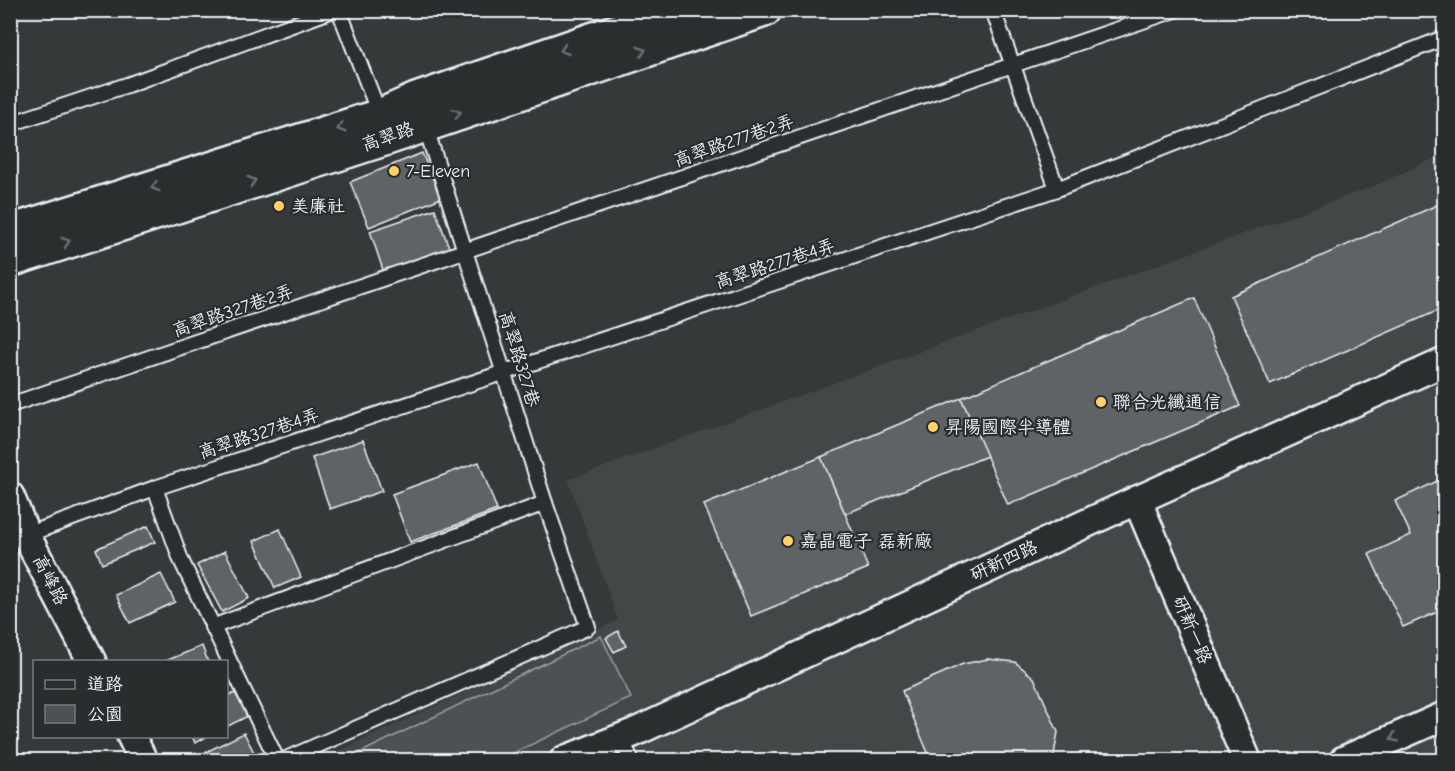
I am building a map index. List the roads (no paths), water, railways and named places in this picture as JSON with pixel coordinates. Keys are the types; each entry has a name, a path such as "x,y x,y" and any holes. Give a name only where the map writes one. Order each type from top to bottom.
{"street":[{"name":"高翠路","path":"10,260 383,127 679,10"},
{"name":"高翠路","path":"420,112 764,10"},
{"name":"高翠路","path":"10,232 383,127"},
{"name":"研新四路","path":"564,760 626,749 1137,500 1444,362"},
{"name":"高峰路","path":"10,496 26,535 91,660"},
{"name":"研新一路","path":"1137,500 1247,760"},
{"path":"1344,760 1444,716"},
{"path":"132,738 143,760"}],"lane":[{"path":"10,124 127,85 333,10"},
{"path":"339,10 383,127"},
{"path":"993,10 1057,189"},
{"name":"高翠路277巷2弄","path":"466,251 1175,10"},
{"name":"高翠路277巷4弄","path":"504,372 1057,189 1444,38"},
{"name":"高翠路327巷","path":"284,760 588,627 545,503 420,112"},
{"name":"高翠路327巷2弄","path":"10,405 466,251"},
{"name":"高翠路327巷4弄","path":"26,535 155,488 504,372"},
{"path":"155,488 181,560 277,760"},
{"path":"212,627 545,503"}],"place":[{"name":"7-Eleven","path":"394,171"},
{"name":"美廉社","path":"279,206"},
{"name":"聯合光纖通信","path":"1101,402"},
{"name":"昇陽國際半導體","path":"933,427"},
{"name":"嘉晶電子 磊新廠","path":"788,541"}]}
